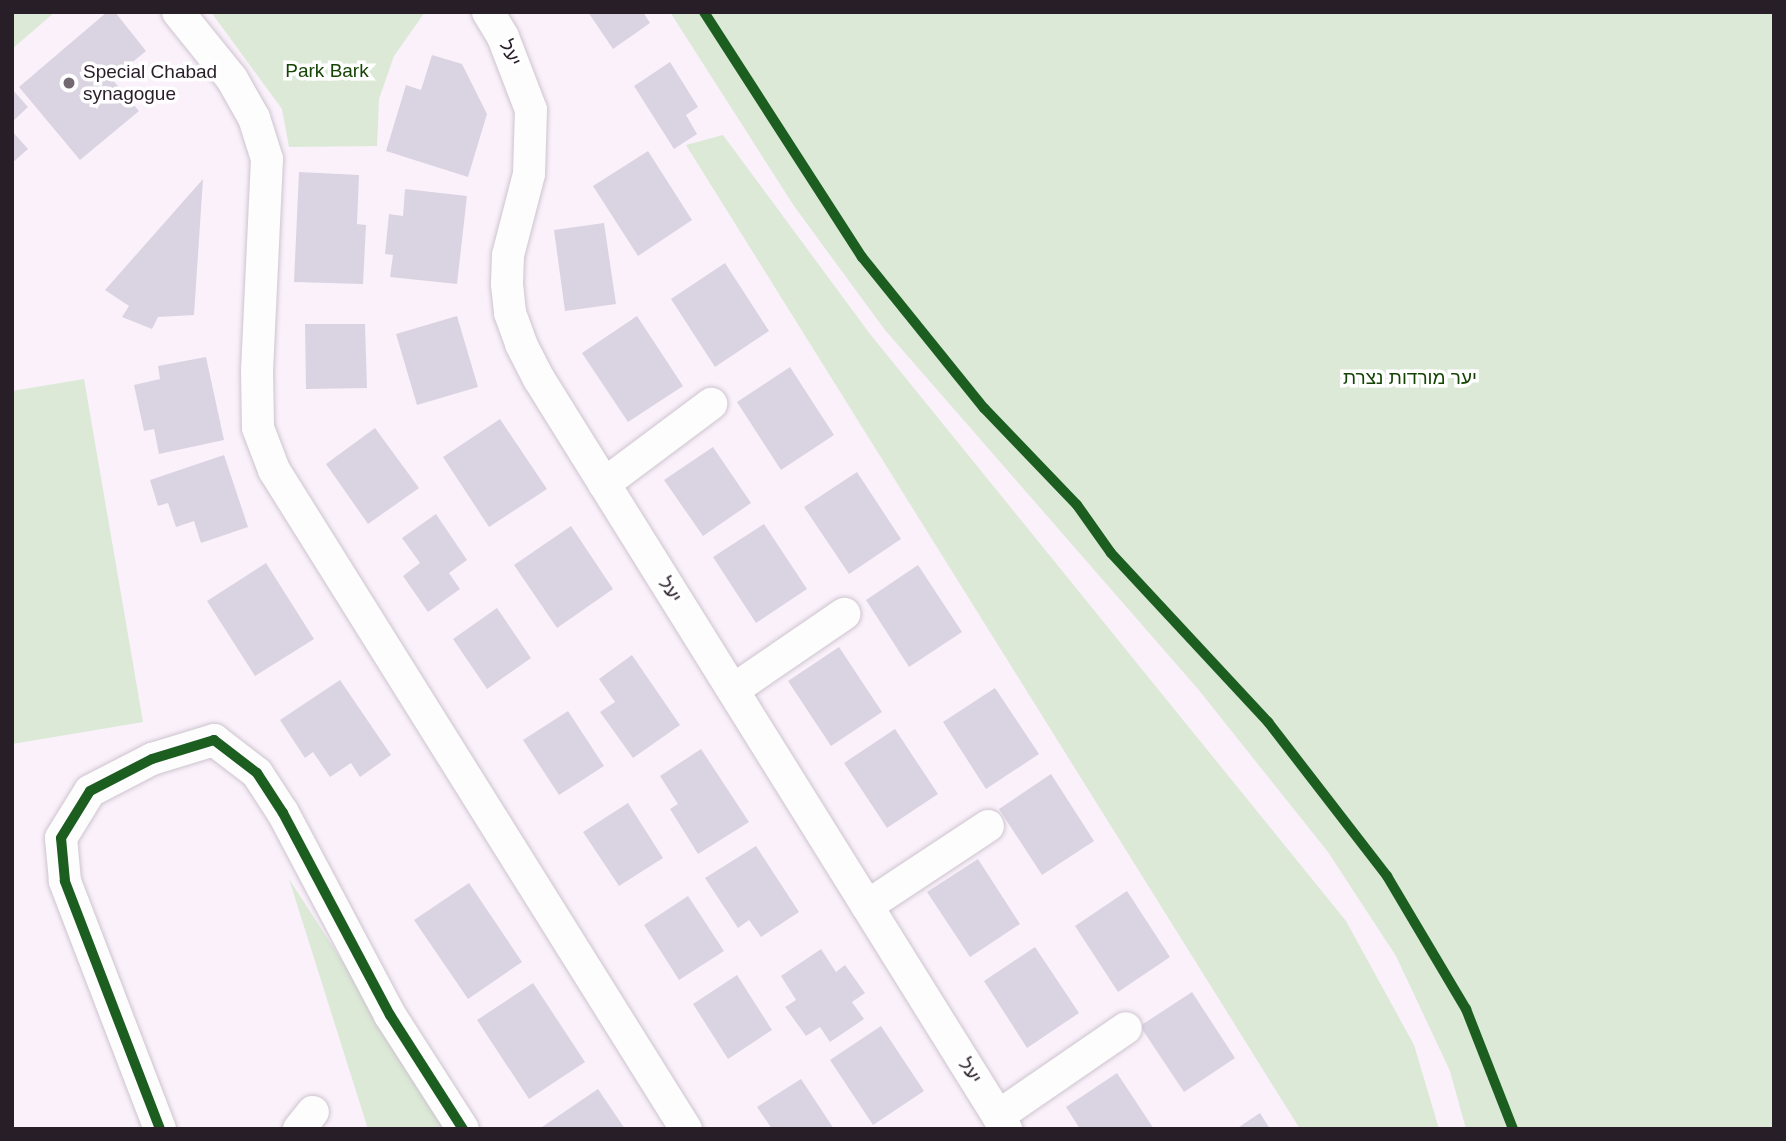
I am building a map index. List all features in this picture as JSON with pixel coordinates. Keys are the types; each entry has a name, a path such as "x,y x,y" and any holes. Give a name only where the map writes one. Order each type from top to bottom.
{"street":[{"path":"178,12 232,79 254,118 267,159 257,370 258,428 274,470 686,1129"},
{"name":"יעל","path":"488,12 503,37 531,110 529,174 508,255 510,313 539,379 1002,1123"},
{"path":"604,484 710,404"},
{"path":"733,690 844,614"},
{"path":"160,1129 65,881 61,838 90,791 152,759 214,740 257,773 283,813 390,1015 463,1129"},
{"path":"867,906 988,826"},
{"path":"1002,1123 1126,1028"}],"green space":[{"path":"12,12 55,12 12,49"},
{"name":"Park Bark","path":"211,12 425,12 394,56 379,99 377,146 289,147 282,109"},
{"name":"יער מורדות נצרת","path":"670,12 1774,12 1774,1129 1466,1129 1450,1071 1396,956 1328,852 1198,689 885,330 794,206"},
{"path":"723,135 870,334 1346,921 1414,1045 1439,1129 1300,1129 686,145"},
{"path":"84,379 143,722 12,744 12,391"},
{"path":"289,879 451,1129 368,1129"}],"building":[{"name":"Special Chabad synagogue","path":"107,12 115,12 146,51 112,79 139,111 80,160 19,87"},
{"path":"588,12 643,12 650,23 613,49"},
{"path":"432,55 462,64 487,114 468,177 386,151 406,85 421,90"},
{"path":"670,62 698,107 686,115 697,134 674,149 634,86"},
{"path":"12,89 28,107 12,122"},
{"path":"12,131 28,149 12,163"},
{"path":"648,151 692,220 638,256 593,186"},
{"path":"299,172 359,175 357,224 366,225 363,284 294,282"},
{"path":"203,179 194,315 158,317 152,329 122,317 129,306 105,290"},
{"path":"405,189 467,196 457,284 390,277 393,255 385,254 389,214 403,216"},
{"path":"604,223 616,304 565,311 554,230"},
{"path":"725,263 769,331 715,367 671,299"},
{"path":"457,316 478,387 417,405 396,334"},
{"path":"637,316 683,386 628,422 582,353"},
{"path":"305,324 365,324 367,388 306,389"},
{"path":"206,357 224,440 159,454 154,429 144,431 134,385 160,379 158,366"},
{"path":"790,367 834,435 781,470 737,402"},
{"path":"500,419 547,489 489,527 443,457"},
{"path":"375,428 419,488 368,524 326,464"},
{"path":"713,447 751,503 703,536 664,480"},
{"path":"224,455 248,527 201,543 194,521 176,527 168,503 158,506 150,480"},
{"path":"857,472 901,539 849,574 804,507"},
{"path":"436,514 467,560 449,573 460,589 428,612 403,576 420,563 402,538"},
{"path":"764,524 807,589 756,623 713,557"},
{"path":"571,526 613,589 557,628 514,565"},
{"path":"266,563 314,639 255,676 207,601"},
{"path":"918,565 962,632 909,667 866,600"},
{"path":"497,608 531,658 487,689 453,639"},
{"path":"839,647 882,712 831,746 788,681"},
{"path":"632,655 680,725 633,758 600,712 615,702 599,679"},
{"path":"340,680 391,755 360,777 351,763 330,777 313,752 305,758 280,720"},
{"path":"995,688 1039,754 986,789 943,722"},
{"path":"568,711 604,766 559,795 523,740"},
{"path":"895,729 938,794 887,828 844,763"},
{"path":"701,749 749,822 698,854 670,809 678,804 660,776"},
{"path":"1051,774 1094,841 1042,875 999,809"},
{"path":"628,803 663,858 619,886 583,832"},
{"path":"756,846 799,912 761,937 749,920 738,928 705,878"},
{"path":"978,859 1020,924 970,957 927,892"},
{"path":"469,883 522,962 468,999 414,920"},
{"path":"1127,891 1170,957 1118,992 1075,926"},
{"path":"688,896 724,951 679,980 644,925"},
{"path":"1035,947 1079,1013 1027,1048 984,981"},
{"path":"821,949 836,972 845,965 865,993 852,1002 864,1019 830,1042 820,1027 806,1036 785,1007 796,1000 781,976"},
{"path":"737,975 772,1030 728,1059 693,1004"},
{"path":"533,983 585,1062 529,1099 477,1020"},
{"path":"1192,992 1235,1058 1184,1092 1140,1026"},
{"path":"881,1026 924,1091 873,1125 830,1060"},
{"path":"1117,1073 1154,1129 1080,1129 1066,1107"},
{"path":"801,1079 834,1129 772,1129 757,1107"},
{"path":"598,1089 625,1129 542,1127"},
{"path":"1260,1113 1270,1129 1236,1129"}],"cycle path":[{"path":"704,12 862,257 984,408 1077,505 1111,553 1268,722 1387,876 1466,1009 1513,1129"},
{"path":"160,1129 65,881 61,838 90,791 152,759 214,740 257,773 283,813 390,1015 463,1129"}],"place":[{"name":"Special Chabad synagogue","path":"69,83"}]}
